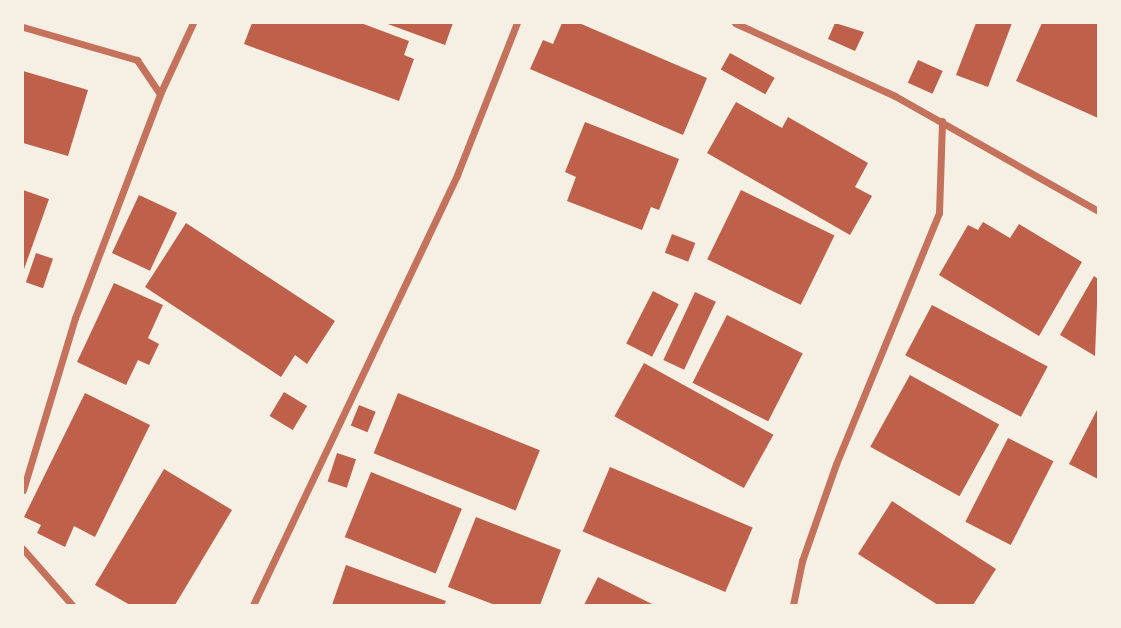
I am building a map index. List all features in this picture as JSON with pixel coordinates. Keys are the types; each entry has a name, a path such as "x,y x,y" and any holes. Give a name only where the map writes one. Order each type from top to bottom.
{"street":[{"path":"23,490 75,318 160,94 193,23"},
{"path":"253,605 457,175 517,23"},
{"path":"735,23 942,121 1098,211"},
{"path":"23,27 137,61 160,94"},
{"path":"793,605 802,561 836,464 939,213 942,121"},
{"path":"23,549 72,605"}],"building":[{"path":"252,23 361,23 409,41 404,55 414,59 399,101 244,44"},
{"path":"385,23 453,23 445,45"},
{"path":"562,23 579,23 707,78 683,135 530,69 543,40 553,44"},
{"path":"835,23 864,32 855,51 828,39"},
{"path":"976,23 1012,23 988,87 956,75"},
{"path":"1042,23 1098,23 1098,118 1016,81"},
{"path":"730,53 775,78 765,94 721,70"},
{"path":"918,60 943,71 932,94 908,83"},
{"path":"23,71 88,90 68,156 23,143"},
{"path":"736,102 782,128 788,117 868,163 855,187 872,196 850,235 707,153"},
{"path":"585,122 679,159 659,210 651,207 642,230 567,201 576,177 565,172"},
{"path":"23,190 49,199 23,272"},
{"path":"741,190 834,236 801,305 707,259"},
{"path":"139,195 177,213 150,271 112,253"},
{"path":"983,222 1010,238 1019,224 1082,262 1039,336 939,275 968,225 978,230"},
{"path":"186,223 335,321 307,364 295,355 281,377 145,287"},
{"path":"672,234 695,243 688,262 665,253"},
{"path":"36,253 53,259 43,288 26,282"},
{"path":"1094,276 1098,279 1095,356 1060,335"},
{"path":"114,283 163,305 148,338 159,344 149,365 138,360 126,385 77,362"},
{"path":"653,291 679,304 652,357 626,344"},
{"path":"695,292 716,302 684,370 663,360"},
{"path":"932,305 1048,367 1021,417 905,355"},
{"path":"727,315 803,354 768,421 692,383"},
{"path":"644,363 773,435 744,488 614,416"},
{"path":"910,375 999,424 959,496 870,447"},
{"path":"284,392 307,406 293,430 270,416"},
{"path":"85,393 150,425 95,537 74,526 65,547 37,533 41,525 24,517"},
{"path":"398,393 540,450 516,511 374,453"},
{"path":"359,405 376,412 367,432 351,425"},
{"path":"1098,408 1098,479 1069,464"},
{"path":"1008,438 1053,461 1011,545 965,522"},
{"path":"337,453 356,459 347,488 328,482"},
{"path":"610,467 753,528 725,592 583,531"},
{"path":"164,469 232,510 175,605 130,605 95,585"},
{"path":"371,472 462,509 436,574 345,537"},
{"path":"892,501 996,569 973,605 938,605 858,554"},
{"path":"476,517 561,550 540,605 495,605 448,587"},
{"path":"346,565 446,601 444,605 332,605"},
{"path":"598,577 654,605 584,605"}]}
